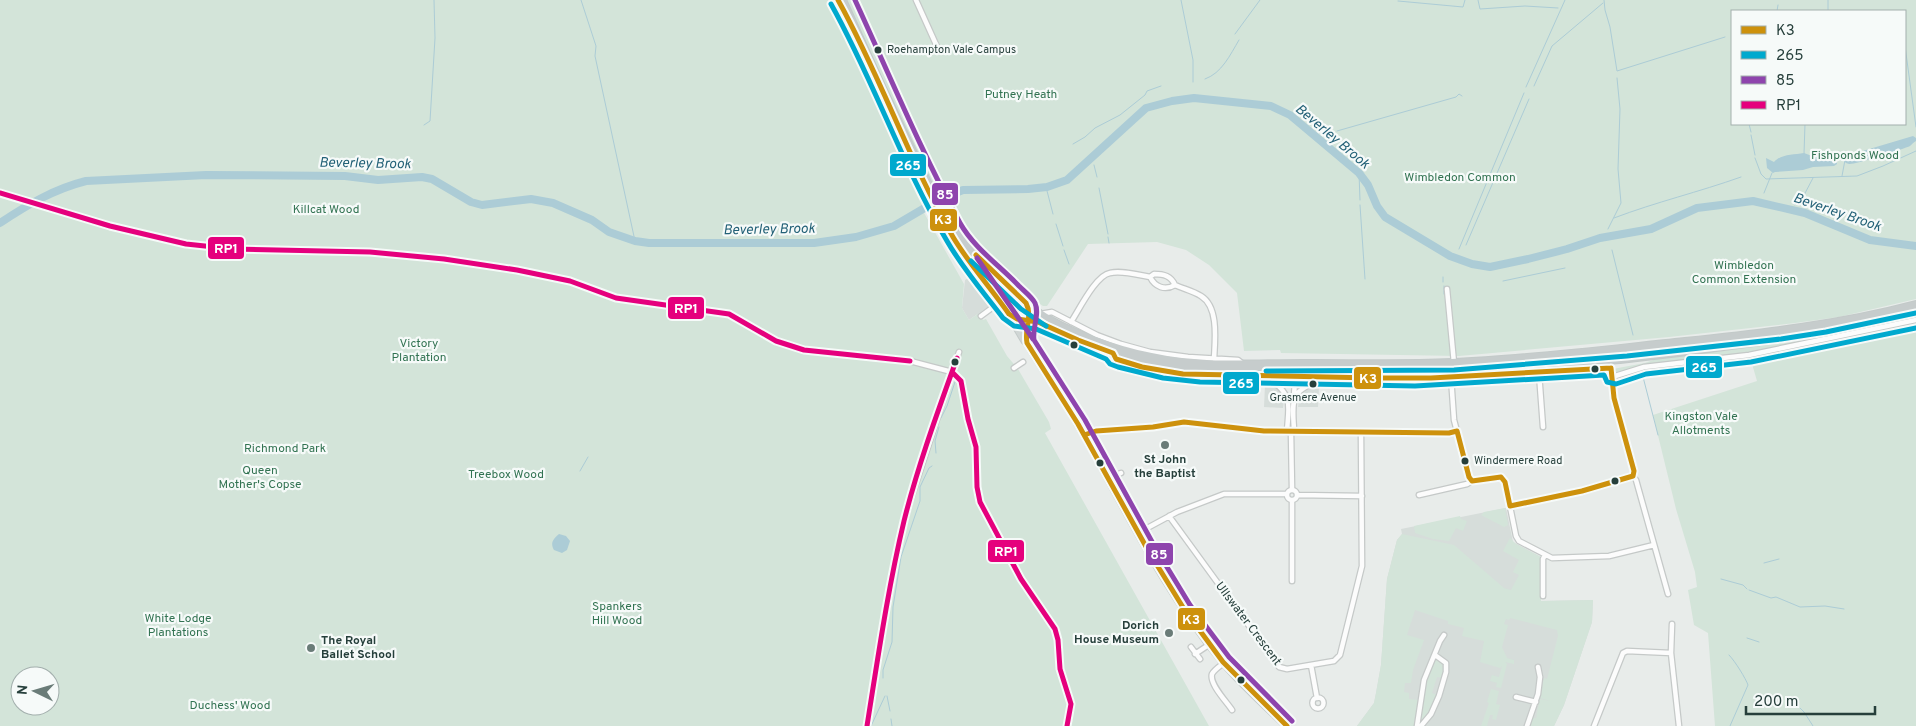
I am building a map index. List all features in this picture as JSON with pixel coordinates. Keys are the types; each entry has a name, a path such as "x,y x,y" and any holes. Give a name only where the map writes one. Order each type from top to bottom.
{"highway":[{"path":"838,0 858,34"},
{"path":"842,0 901,128 953,231 1009,314 1017,319 1038,322 1114,356 1164,365 1214,370 1441,371 1620,359 1729,346 1828,332 1916,312"},
{"path":"847,0 953,231 1026,304 1040,314 1092,339 1140,355 1188,363 1243,365 1454,363 1626,349 1780,332 1834,324 1916,305"}],"main road":[{"path":"1026,304 1029,310 1025,331 1031,357 1084,435 1138,533 1183,606 1224,663 1287,726"},
{"path":"1009,314 1027,343"}],"street":[{"path":"916,0 939,51"},
{"path":"0,193 126,230 194,245 233,249 378,253 444,259 517,270 570,281 616,298 729,314 776,341 804,350 910,361 952,372"},
{"path":"1071,322 1095,285 1107,274 1117,272 1150,277 1154,274 1161,274 1173,280 1175,285"},
{"path":"1150,277 1157,286 1165,288 1175,285 1201,296 1210,306 1213,319 1214,359"},
{"path":"1447,289 1454,363"},
{"path":"980,316 1000,302"},
{"path":"1040,314 1051,312 1097,335 1137,349 1165,355 1239,360 1243,365"},
{"path":"1612,377 1644,367 1749,355 1916,320"},
{"path":"868,726 885,617 900,541 910,502 959,352"},
{"path":"1114,356 1142,367 1183,374 1294,378 1415,379 1539,373 1610,367 1612,370 1614,398 1634,471 1633,476 1636,480 1668,594"},
{"path":"1014,368 1023,362"},
{"path":"1539,373 1543,427"},
{"path":"1272,377 1274,383 1283,389 1288,399 1291,432 1292,490"},
{"path":"1294,400 1303,388 1314,383 1316,377"},
{"path":"1451,377 1454,420 1469,477 1472,481"},
{"path":"1291,432 1294,378"},
{"path":"1084,435 1096,431 1152,427 1184,422 1246,430 1291,432 1449,433 1457,431"},
{"name":"Ullswater Crescent","path":"1169,516 1279,667 1287,669 1334,661 1340,655 1362,566 1361,433"},
{"path":"1114,491 1125,489 1116,475 1121,472"},
{"path":"1510,506 1582,491 1633,476"},
{"path":"1419,495 1467,484 1472,481 1501,477 1505,482 1517,539 1545,555 1552,558 1609,556 1654,545"},
{"path":"1138,533 1169,516 1224,494 1287,494 1292,490"},
{"path":"1292,490 1296,491 1297,494 1362,496"},
{"path":"1287,494 1288,498 1292,500"},
{"path":"1292,500 1296,498 1297,494"},
{"path":"1292,500 1292,581"},
{"path":"1543,596 1543,559 1545,555"},
{"path":"1672,624 1671,653 1679,726"},
{"path":"1417,726 1424,680 1444,635"},
{"path":"1196,654 1210,644"},
{"path":"1191,647 1200,659"},
{"path":"1594,726 1623,653 1627,651 1671,653"},
{"path":"1422,726 1431,714 1446,672 1446,663 1435,655"},
{"path":"1224,663 1214,671 1212,678 1215,686 1232,710"},
{"path":"1311,665 1317,698"},
{"path":"1527,726 1536,702 1540,677 1538,667"},
{"path":"1516,697 1536,702"}],"shaded area":[{"path":"975,274 993,298 992,304 969,320 962,308 965,280"},
{"path":"1265,385 1271,385 1280,390 1284,400 1283,408 1264,407"},
{"path":"1310,387 1319,387 1318,407 1298,407 1300,396"},
{"path":"1506,508 1513,542 1541,557 1540,601 1593,600 1592,622 1564,705 1554,726 1357,726 1374,703 1381,665 1387,579 1397,540 1402,534 1401,529"}],"green space":[{"path":"0,0 1916,0 1916,299 1839,317 1795,323 1669,337 1459,356 1281,353 1280,350 1244,351 1237,293 1209,265 1186,250 1157,242 1088,244 1047,306 1043,306 1031,298 1029,300 965,236 944,199 923,211 964,284 962,308 969,320 979,313 983,320 986,319 1049,422 1051,429 1045,433 1209,726 0,726"},
{"path":"1916,316 1916,317 1837,334"},
{"name":"Kingston Vale Allotments","path":"1916,322 1916,726 1715,726 1708,633 1694,625 1688,590 1697,587 1695,572 1676,509 1653,415 1757,381 1750,357"},
{"path":"1824,336 1749,352 1647,364 1616,374 1614,372 1614,369 1645,363 1659,358"},
{"path":"1505,508 1508,525 1504,527 1481,515 1484,512"},
{"path":"1460,516 1461,519 1467,521 1463,531 1456,528 1449,541 1433,539 1415,533 1414,526"},
{"path":"1402,534 1454,545 1504,588 1511,590 1519,575 1513,572 1519,560 1503,551 1510,538 1516,544 1541,557 1541,601 1593,600 1592,622 1564,705 1554,726 1530,726 1531,718 1536,718 1540,699 1550,701 1540,698 1544,678 1547,679 1558,636 1557,630 1510,618 1509,620 1506,619 1504,624 1508,625 1502,647 1507,658 1514,660 1514,664 1505,662 1507,664 1501,688 1496,687 1497,683 1490,681 1492,675 1499,677 1502,666 1500,668 1480,662 1484,641 1462,636 1464,628 1448,624 1448,621 1415,610 1407,635 1424,640 1413,670 1411,683 1405,683 1404,692 1409,693 1409,699 1419,700 1415,726 1357,726 1374,703 1381,665 1387,579 1397,540"},
{"path":"1435,659 1441,663 1444,670 1442,678 1437,677 1432,693 1437,695 1430,713 1419,726 1425,682"},
{"path":"1491,689 1499,691 1496,704 1500,705 1496,720 1492,719 1493,715 1490,715 1487,726 1481,726 1489,703 1487,702"}],"water":[{"path":"1913,136 1916,138 1916,141 1910,146 1868,160 1849,164 1843,159 1843,156 1848,154"},
{"path":"1804,153 1812,156 1836,156 1837,164 1834,166 1773,173 1767,168 1766,158 1774,162 1784,156"},
{"path":"559,534 566,536 570,541 567,550 562,553 554,550 552,545 554,539"}],"waterway":[{"path":"424,125 430,121 435,38 434,0"},
{"path":"581,0 596,46 595,56 635,241"},
{"path":"1181,0 1193,60 1193,82"},
{"path":"1235,34 1260,0"},
{"path":"1398,1 1463,7 1465,0"},
{"path":"1478,0 1480,9 1525,6 1558,8"},
{"path":"1526,87 1565,0"},
{"path":"1604,0 1617,71 1725,37"},
{"path":"1828,0 1828,10"},
{"path":"1534,86 1552,46 1603,3"},
{"path":"1777,10 1778,5"},
{"path":"1205,79 1221,68 1239,40"},
{"path":"1906,53 1916,127"},
{"path":"1608,229 1621,203 1618,169 1620,109 1617,78"},
{"path":"1073,144 1095,128 1120,115 1145,95 1147,91 1161,86"},
{"path":"1459,249 1524,93"},
{"path":"1337,131 1456,97 1459,94 1462,96"},
{"name":"Beverley Brook","path":"953,194 963,190 1047,187 1067,180 1146,108 1172,101 1194,98 1271,106 1290,115 1359,173 1368,185 1377,206 1385,217 1450,256 1472,264 1490,267 1528,259 1600,238 1651,229 1697,208 1753,201 1805,213 1870,240 1916,246"},
{"path":"1466,245 1529,99"},
{"path":"1749,125 1751,132"},
{"path":"1804,154 1805,125"},
{"path":"1751,135 1755,155"},
{"path":"1755,158 1761,174 1766,179 1857,176 1916,151"},
{"path":"1838,159 1845,160 1842,176"},
{"path":"1094,165 1097,177"},
{"path":"1359,173 1360,200"},
{"path":"1764,193 1772,173"},
{"name":"Beverley Brook","path":"0,223 41,198 63,188 86,181 206,175 345,176 378,180 422,177 432,179 471,202 482,205 531,199 553,203 592,220 609,232 635,241 649,243 814,243 856,237 894,226 928,206"},
{"path":"1614,218 1741,177"},
{"path":"1795,205 1803,197 1813,178"},
{"path":"1046,187 1053,214"},
{"path":"1099,188 1108,234"},
{"path":"1360,205 1365,279"},
{"path":"1056,224 1063,246"},
{"path":"1108,237 1109,243"},
{"path":"1064,250 1069,264"},
{"path":"1612,250 1633,335"},
{"path":"1503,281 1565,268"},
{"path":"1443,277 1443,282"},
{"path":"1444,286 1444,294"},
{"path":"1642,373 1658,435"},
{"path":"941,418 955,382"},
{"path":"936,453 935,441 939,427"},
{"path":"580,471 588,457"},
{"path":"883,678 883,670 892,642 893,607 901,557 920,501 920,487 929,468 932,466"},
{"path":"1764,563 1779,559"},
{"path":"1721,579 1743,585 1747,589"},
{"path":"1749,590 1771,598 1776,597 1800,607 1825,606 1844,609"},
{"path":"1747,638 1759,642"},
{"path":"1729,655 1748,685 1730,726"},
{"path":"871,726 885,696"},
{"path":"887,696 890,711"},
{"path":"1800,708 1813,726"},
{"path":"891,719 892,726"}],"transit line":[{"name":"K3","path":"838,0 868,59 937,208 953,237 1009,314 1017,319 1038,322 1113,353 1116,359 1142,367 1183,374 1431,378 1611,368"},
{"name":"85","path":"855,0 919,140 960,223 972,241 1034,301 1037,312 1034,340 1085,420 1156,549 1190,605 1229,657 1292,721"},
{"name":"265","path":"831,4 931,212 960,261 1003,318 1014,326 1036,329 1106,359 1110,364 1118,367 1163,378 1200,382 1415,386 1604,375 1607,382 1616,384 1646,374 1751,362 1916,328"},
{"name":"RP1","path":"0,193 110,226 186,244 233,249 370,252 444,259 517,270 570,281 616,298 729,314 776,341 804,350 910,361"},
{"name":"K3","path":"976,255 1026,303 1029,313 1027,343 1078,424 1149,552 1184,609 1223,662 1287,726"},
{"name":"85","path":"977,258 1033,339"},
{"name":"265","path":"971,261 1021,309 1046,326"},
{"name":"265","path":"1266,371 1454,370 1627,356 1781,339 1826,332 1916,313"},
{"name":"RP1","path":"867,726 888,597 904,521 922,459 957,358"},
{"name":"K3","path":"1611,368 1614,398 1634,471 1633,476"},
{"name":"RP1","path":"952,372 961,381 968,419 976,447 977,487 980,502 1021,579 1055,629 1058,640 1060,669 1071,704 1067,726"},
{"name":"K3","path":"1084,435 1096,431 1153,427 1184,422 1264,431 1449,433 1457,431"},
{"name":"K3","path":"1457,431 1469,477 1472,481 1501,477 1505,482 1510,506"},
{"name":"K3","path":"1510,506 1582,491 1633,476"}],"place":[{"name":"Roehampton Vale Campus","path":"878,50"},
{"name":"Grasmere Avenue","path":"1313,384"},
{"name":"St John the Baptist","path":"1165,445"},
{"name":"Windermere Road","path":"1465,461"},
{"name":"Dorich House Museum","path":"1169,633"},
{"name":"The Royal Ballet School","path":"311,648"}],"park label":[{"name":"Putney Heath","path":"1021,95"},
{"name":"Fishponds Wood","path":"1855,156"},
{"name":"Wimbledon Common","path":"1460,178"},
{"name":"Killcat Wood","path":"326,210"},
{"name":"Wimbledon Common Extension","path":"1744,273"},
{"name":"Victory Plantation","path":"419,351"},
{"name":"Richmond Park","path":"285,449"},
{"name":"Treebox Wood","path":"506,475"},
{"name":"Queen Mother's Copse","path":"260,478"},
{"name":"Spankers Hill Wood","path":"617,614"},
{"name":"White Lodge Plantations","path":"178,626"},
{"name":"Duchess' Wood","path":"230,706"}]}
